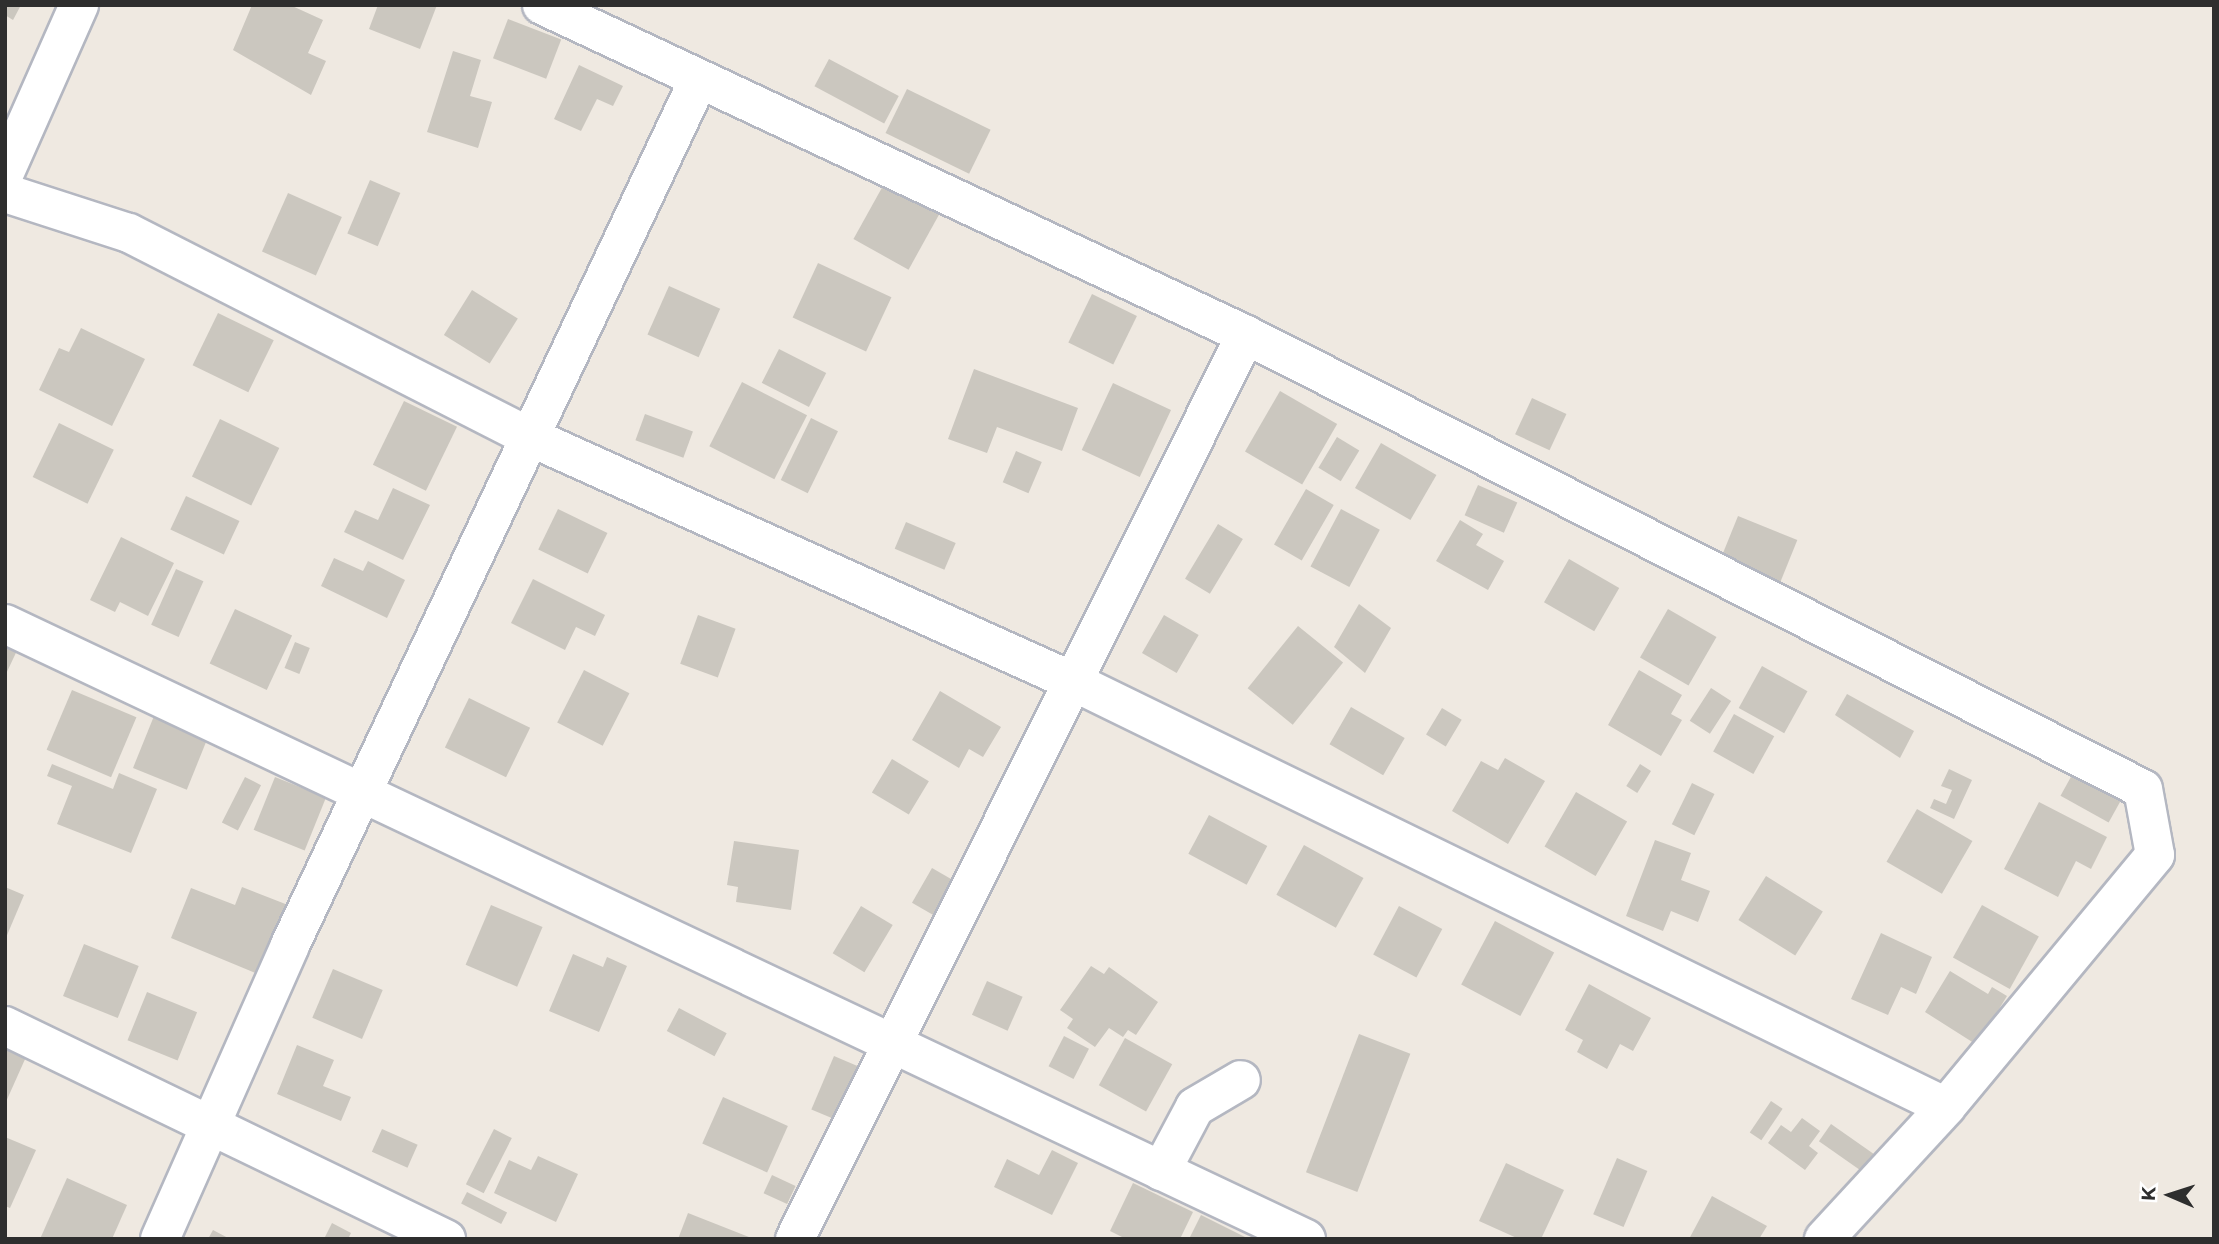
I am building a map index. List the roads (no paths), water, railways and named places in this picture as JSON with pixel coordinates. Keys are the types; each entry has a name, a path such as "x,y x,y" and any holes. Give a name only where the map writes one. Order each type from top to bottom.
{"street":[{"path":"5,172 79,5"},
{"path":"542,5 1246,335 2143,789 2155,855 1946,1107 1824,1239"},
{"path":"160,1239 361,792 699,79"},
{"path":"5,193 129,233 528,436 1072,681 1946,1107"},
{"path":"795,1239 887,1044 1246,335"},
{"path":"5,624 887,1044 1306,1239"},
{"path":"5,1026 446,1239"},
{"path":"1161,1171 1195,1107 1241,1080"}]}
